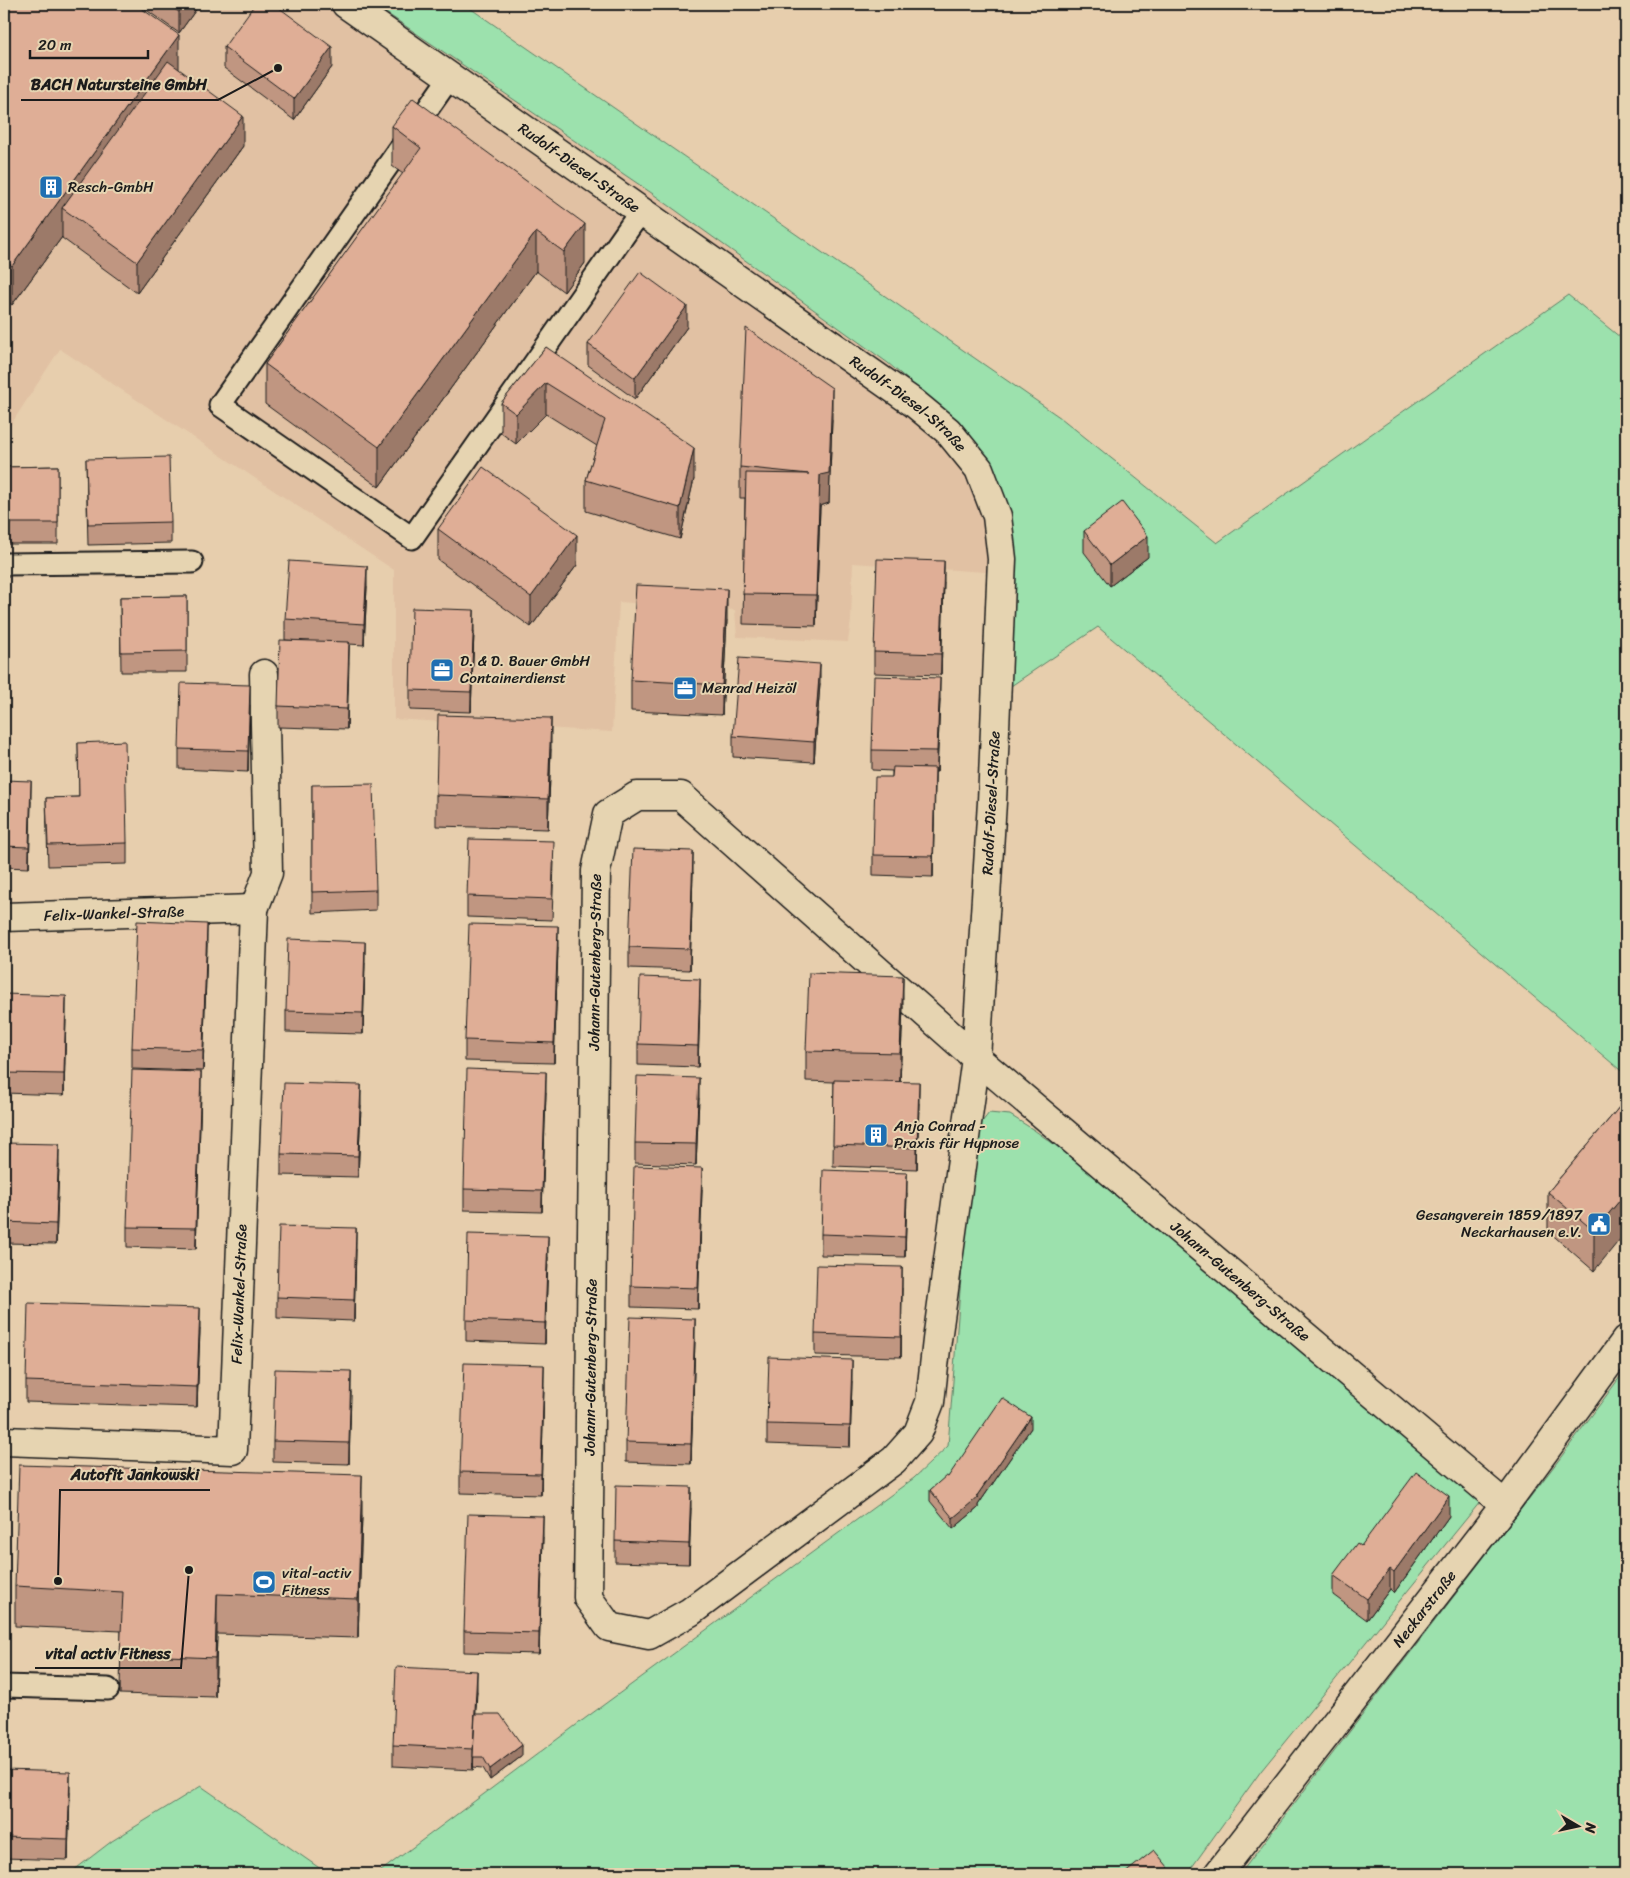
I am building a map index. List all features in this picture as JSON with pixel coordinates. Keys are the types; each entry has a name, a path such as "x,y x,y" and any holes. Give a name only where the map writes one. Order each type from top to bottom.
{"street":[{"name":"Rudolf-Diesel-Straße","path":"346,4 914,403 948,431 979,469 997,516 1002,559 992,792 976,1058"},
{"name":"Felix-Wankel-Straße","path":"4,1441 232,1450 254,909 268,873 264,674"},
{"name":"Johann-Gutenberg-Straße","path":"976,1058 936,1340 930,1402 918,1433 894,1460 690,1612 649,1635 609,1627 588,1598 596,871 608,814 637,796 681,796 976,1058 1505,1505"},
{"name":"Felix-Wankel-Straße","path":"4,917 254,909"},
{"name":"Neckarstraße","path":"1218,1874 1505,1505 1626,1340"}],"lane":[{"path":"450,77 220,405 412,538 641,211"},
{"path":"4,564 192,562"},
{"path":"4,1686 108,1690"}],"shaded area":[{"path":"4,4 373,4 653,194 888,363 954,419 995,469 1013,535 1014,574 853,563 851,620 848,642 737,637 735,610 619,602 612,732 394,719 394,570 60,349 4,435"}],"green space":[{"path":"373,4 464,4 1061,418 1217,543 1568,295 1626,342 1626,1075 1098,627 1011,686 1013,535 995,469 954,419 888,363 653,194"},
{"path":"989,1113 1010,1115 1068,1154 1489,1491 1261,1771 1187,1874 377,1874 587,1717 914,1478 948,1446 972,1135"},
{"path":"1626,1369 1626,1874 1240,1874 1561,1457"},
{"path":"201,1786 328,1874 69,1874 112,1841"}],"building":[{"name":"Resch-GmbH","path":"4,4 135,4 179,35 12,266 4,259"},
{"path":"167,4 185,4 179,12"},
{"path":"255,4 274,4 332,47 294,99 224,47"},
{"path":"168,61 243,116 137,262 62,208"},
{"path":"413,98 585,224 564,252 536,232 379,447 265,364 421,148 392,126"},
{"path":"640,272 687,306 635,378 588,344"},
{"path":"746,328 832,388 829,473 820,475 816,595 743,594 746,473 809,474 740,467"},
{"path":"546,347 694,448 680,508 586,480 605,420 546,383 516,414 501,403"},
{"path":"169,457 171,522 88,524 86,459"},
{"path":"58,466 58,523 5,523 4,467"},
{"path":"483,467 577,535 531,597 438,529"},
{"path":"1122,502 1148,536 1110,565 1084,531"},
{"path":"877,559 944,561 941,654 874,652"},
{"path":"289,561 367,566 364,624 285,619"},
{"path":"636,585 727,589 722,685 631,680"},
{"path":"187,596 187,651 121,652 120,597"},
{"name":"D. & D. Bauer GmbH Containerdienst","path":"412,608 474,610 471,692 410,690"},
{"path":"280,640 349,642 347,709 278,706"},
{"path":"739,658 820,664 814,742 733,736"},
{"path":"874,676 940,678 937,751 872,750"},
{"path":"181,683 250,685 248,751 179,749"},
{"path":"438,715 551,718 548,799 436,795"},
{"path":"125,741 127,843 48,845 46,798 79,797 78,743"},
{"path":"893,767 935,768 933,856 873,855 875,777 892,777"},
{"path":"4,780 31,781 29,847 4,846"},
{"path":"373,784 376,890 312,892 312,785"},
{"path":"469,839 554,841 552,899 467,896"},
{"path":"633,849 693,851 690,949 629,947"},
{"path":"137,921 207,924 203,1050 132,1048"},
{"path":"469,924 558,926 554,1043 465,1040"},
{"path":"288,939 365,942 363,1013 286,1011"},
{"path":"809,973 903,976 900,1053 806,1051"},
{"path":"640,977 700,979 698,1046 638,1044"},
{"path":"4,994 66,996 64,1074 4,1073"},
{"path":"467,1069 546,1072 542,1191 464,1189"},
{"path":"132,1070 201,1072 196,1228 127,1227"},
{"path":"637,1076 699,1078 696,1144 635,1143"},
{"name":"Anja Conrad - Praxis für Hypnose","path":"834,1080 919,1082 917,1148 833,1145"},
{"path":"284,1083 361,1085 358,1156 281,1154"},
{"path":"1626,1099 1626,1193 1594,1231 1548,1192"},
{"path":"4,1143 59,1144 56,1224 4,1222"},
{"path":"634,1166 702,1168 698,1288 631,1286"},
{"path":"823,1170 907,1173 905,1237 821,1234"},
{"path":"279,1226 356,1228 354,1300 277,1297"},
{"path":"468,1234 548,1236 545,1323 466,1320"},
{"path":"817,1265 902,1267 901,1337 815,1334"},
{"path":"28,1303 200,1308 197,1387 26,1381"},
{"path":"630,1317 695,1319 691,1444 626,1442"},
{"path":"769,1357 852,1360 850,1426 767,1424"},
{"path":"464,1363 544,1365 541,1474 460,1472"},
{"path":"275,1369 351,1371 349,1443 273,1441"},
{"path":"1002,1398 1031,1417 976,1497 978,1497 953,1518 930,1490 946,1476 948,1477"},
{"path":"19,1465 362,1475 358,1599 217,1594 215,1658 120,1654 123,1592 15,1586"},
{"path":"1416,1472 1449,1496 1394,1572 1390,1569 1367,1599 1333,1575 1357,1543 1361,1546"},
{"path":"616,1485 691,1487 689,1544 615,1541"},
{"path":"468,1514 543,1516 539,1633 464,1631"},
{"path":"396,1667 477,1671 473,1749 393,1745"},
{"path":"475,1714 500,1714 522,1745 490,1769 483,1757 473,1757"},
{"path":"4,1770 70,1772 68,1839 4,1837"},
{"path":"1154,1850 1172,1874 1124,1874"}],"place":[{"name":"BACH Natursteine GmbH","path":"278,68"},
{"name":"Resch-GmbH","path":"51,187"},
{"name":"D. & D. Bauer GmbH Containerdienst","path":"442,670"},
{"name":"Menrad Heizöl","path":"685,688"},
{"name":"Anja Conrad - Praxis für Hypnose","path":"876,1135"},
{"name":"Gesangverein 1859/1897 Neckarhausen e.V.","path":"1599,1224"},
{"name":"vital activ Fitness","path":"189,1570"},
{"name":"Autofit Jankowski","path":"58,1581"},
{"name":"vital-activ Fitness","path":"264,1582"}]}
